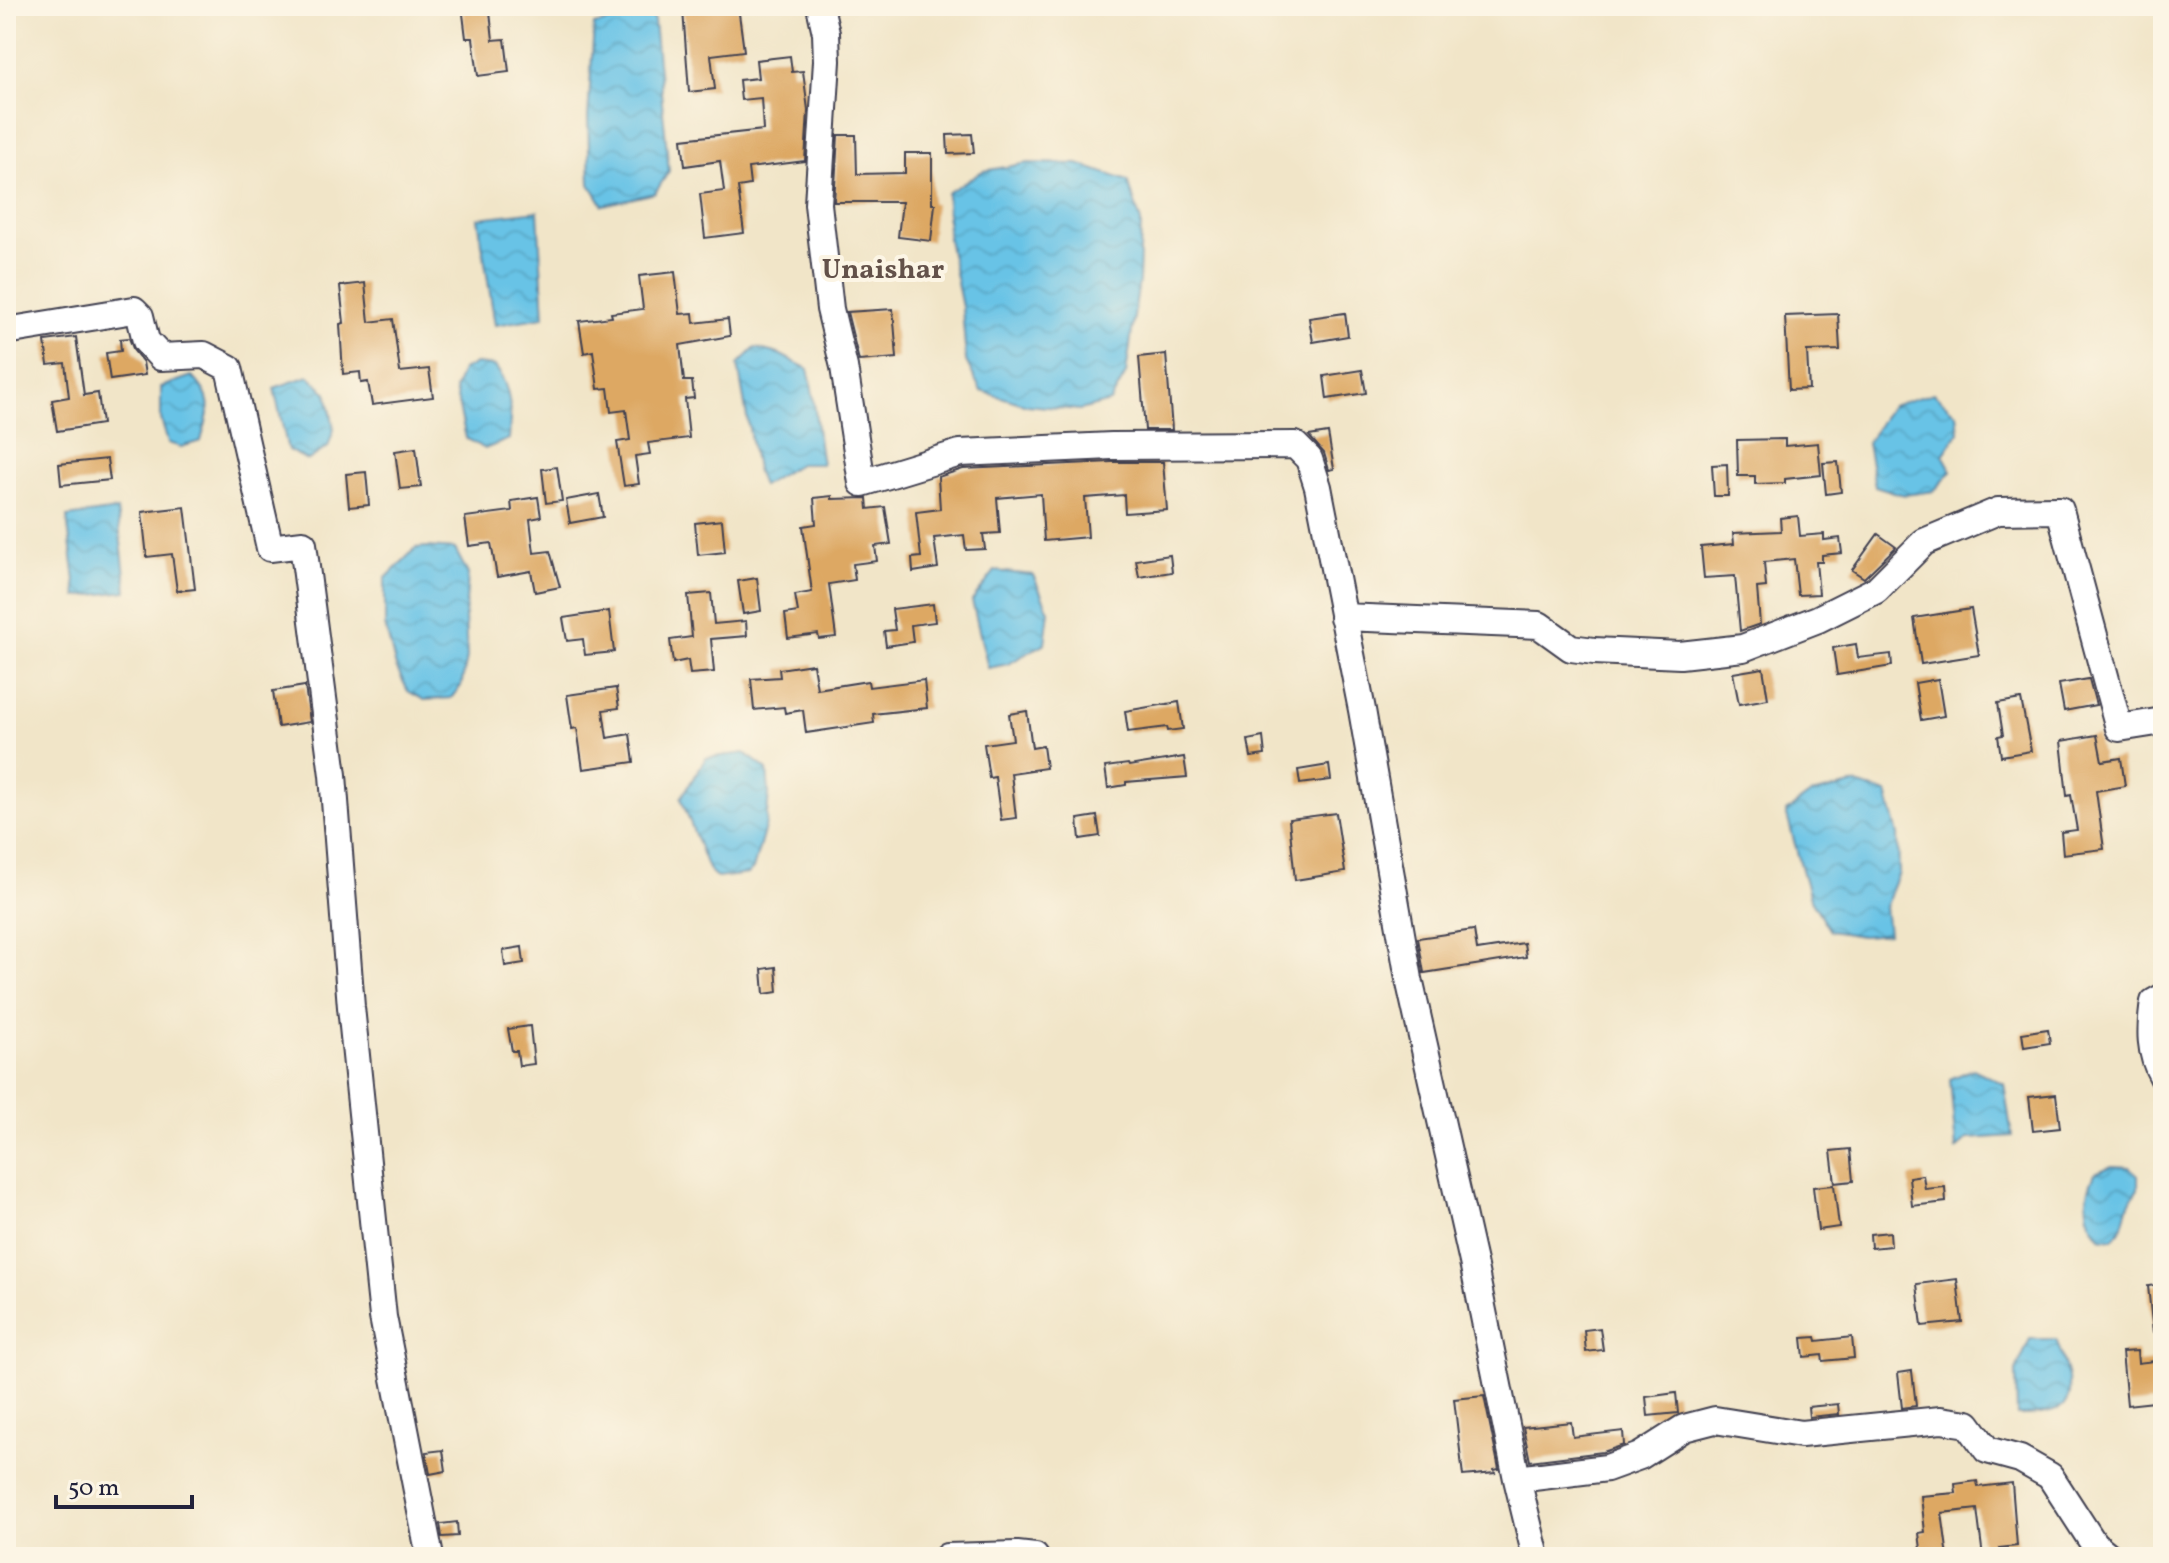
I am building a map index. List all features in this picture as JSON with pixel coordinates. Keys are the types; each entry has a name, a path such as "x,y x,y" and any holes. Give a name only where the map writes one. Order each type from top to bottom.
{"street":[{"path":"820,6 826,33 827,61 818,204 830,309 846,376 862,483 960,453 1154,445 1295,445 1309,459 1318,487 1409,979 1536,1557"},
{"path":"6,331 134,310 140,316 146,341 161,357 204,355 229,368 270,548 303,544 333,775 351,1007 383,1317 430,1557"},
{"path":"1343,617 1539,625 1571,648 1594,651 1680,655 1743,648 1818,619 1876,590 1924,542 1998,511 2060,510 2119,728 2163,721"},
{"path":"2163,997 2154,1002 2150,1024 2154,1061 2163,1077"},
{"path":"1517,1479 1607,1468 1640,1456 1684,1428 1715,1420 1801,1434 1941,1420 1968,1424 1987,1450 2020,1459 2050,1476 2094,1544 2110,1557"},
{"path":"947,1557 1035,1557"}],"water":[{"path":"653,12 669,171 655,193 603,205 590,184 588,118 594,25"},
{"path":"1029,163 1078,164 1128,181 1141,222 1139,281 1126,374 1110,402 1080,410 1027,405 981,391 966,361 962,307 948,239 947,193 983,171"},
{"path":"538,211 544,317 495,325 478,218"},
{"path":"755,348 779,354 808,369 822,464 799,464 762,486 756,469 738,365"},
{"path":"476,364 495,366 505,383 509,401 509,439 485,449 466,438 455,389 462,370"},
{"path":"192,376 205,392 208,413 201,441 181,447 168,443 161,419 161,387"},
{"path":"309,376 327,393 334,429 328,447 308,460 288,450 274,388"},
{"path":"1933,393 1957,414 1959,432 1943,455 1952,471 1934,491 1904,495 1875,486 1867,443 1891,406"},
{"path":"117,510 127,591 77,597 67,517"},
{"path":"416,548 455,549 468,574 465,617 467,658 461,686 451,698 424,700 408,691 396,667 385,625 385,579"},
{"path":"995,571 1033,575 1049,611 1045,643 1008,664 988,668 972,601"},
{"path":"745,753 767,770 769,793 766,824 753,869 748,874 717,878 708,869 681,798 706,758"},
{"path":"1856,784 1887,793 1898,835 1899,873 1885,907 1888,934 1862,936 1830,931 1810,898 1786,812 1811,794"},
{"path":"1973,1069 2004,1084 2012,1136 1968,1139 1956,1149 1950,1079"},
{"path":"2112,1166 2129,1167 2138,1175 2138,1189 2122,1227 2113,1239 2100,1237 2090,1221 2087,1206 2095,1173"},
{"path":"2030,1339 2056,1339 2067,1373 2068,1397 2064,1405 2054,1411 2017,1415 2016,1371"}],"building":[{"path":"462,6 485,6 486,12 490,12 493,40 505,39 509,72 478,76 473,38 466,38"},
{"path":"738,6 744,51 711,55 715,89 689,92 683,10"},
{"path":"790,56 792,72 803,71 808,110 805,161 748,168 750,185 738,187 744,233 705,238 700,194 724,191 720,161 685,166 682,139 763,130 761,98 741,100 739,80 758,78 756,60"},
{"path":"972,134 974,153 948,154 947,135"},
{"path":"838,135 856,135 857,174 905,173 905,153 932,153 932,204 935,204 931,241 898,237 902,202 834,202"},
{"path":"675,272 680,314 693,313 694,323 728,319 730,336 680,345 684,381 692,381 694,398 685,399 689,438 648,443 650,454 635,456 639,484 624,486 617,442 630,440 626,410 611,412 608,388 598,389 593,351 584,353 579,321 643,309 639,276"},
{"path":"365,283 369,322 393,319 400,372 429,369 433,397 372,405 368,382 361,383 360,372 343,374 340,324 344,323 340,286"},
{"path":"893,309 897,358 859,361 847,312"},
{"path":"1345,313 1348,336 1313,342 1309,318"},
{"path":"1838,314 1840,350 1807,351 1809,389 1789,390 1785,316"},
{"path":"76,337 84,395 98,393 102,424 57,431 52,400 69,397 65,363 48,365 45,341"},
{"path":"129,338 143,362 145,375 110,380 106,353 121,351 120,339"},
{"path":"1166,354 1172,430 1145,430 1139,357"},
{"path":"1362,370 1366,393 1327,399 1324,376"},
{"path":"1328,433 1334,469 1329,470 1324,453 1309,436"},
{"path":"1785,439 1785,446 1818,443 1821,475 1785,479 1785,483 1755,484 1755,476 1738,476 1737,440"},
{"path":"416,448 421,487 400,489 395,451"},
{"path":"107,459 110,480 61,485 59,464"},
{"path":"1163,462 1167,510 1125,513 1124,495 1085,498 1088,537 1044,541 1041,494 997,498 1000,533 983,534 985,549 966,550 964,535 934,538 938,568 913,572 912,558 921,557 916,512 940,509 938,477 963,469"},
{"path":"1838,462 1841,492 1826,494 1823,463"},
{"path":"1727,464 1728,496 1714,496 1712,465"},
{"path":"557,467 562,501 546,503 542,469"},
{"path":"366,472 369,505 349,507 346,474"},
{"path":"599,494 603,517 570,523 566,500"},
{"path":"832,496 832,499 867,498 868,509 885,507 891,544 875,546 877,561 853,564 855,580 829,584 836,637 819,639 818,634 788,638 785,614 798,612 795,595 812,592 803,526 816,524 814,498"},
{"path":"538,497 541,517 530,519 534,553 550,551 560,587 535,592 531,571 497,577 491,543 469,546 465,517 512,511 511,501"},
{"path":"185,507 195,589 177,591 172,554 147,557 142,512"},
{"path":"1798,516 1800,536 1824,534 1824,540 1840,538 1842,553 1822,555 1822,562 1816,562 1819,594 1798,595 1794,559 1764,562 1766,587 1757,588 1760,624 1740,631 1735,576 1704,578 1701,547 1734,544 1733,533 1781,531 1780,518"},
{"path":"722,520 725,552 698,555 695,523"},
{"path":"1878,534 1896,547 1864,578 1852,570"},
{"path":"1170,555 1172,572 1139,577 1136,560"},
{"path":"757,578 761,611 743,614 738,581"},
{"path":"711,593 714,624 746,621 747,636 711,639 714,672 690,674 688,660 673,663 670,640 692,637 688,595"},
{"path":"933,604 935,622 911,625 913,642 886,646 884,631 895,630 892,609"},
{"path":"1971,609 1979,655 1921,664 1914,618"},
{"path":"609,611 614,652 585,655 583,639 567,641 563,618"},
{"path":"1856,644 1858,658 1891,654 1892,666 1837,675 1833,648"},
{"path":"813,664 817,689 868,681 869,687 924,680 927,708 873,714 874,723 806,733 803,710 785,713 784,707 754,710 751,679 780,677 779,669"},
{"path":"1763,668 1768,699 1739,704 1733,673"},
{"path":"1938,679 1944,716 1921,720 1915,683"},
{"path":"2089,679 2096,705 2064,711 2059,684"},
{"path":"305,686 310,722 278,727 273,691"},
{"path":"616,688 619,708 603,710 607,738 630,734 634,762 583,769 577,728 572,729 567,695"},
{"path":"2021,699 2031,751 2001,756 1998,736 2003,735 1998,703"},
{"path":"1179,702 1183,729 1168,731 1167,727 1128,732 1125,711"},
{"path":"1027,711 1032,748 1043,746 1046,768 1011,773 1016,818 1001,820 995,777 989,778 984,744 1013,740 1009,714"},
{"path":"2097,735 2102,761 2121,758 2125,786 2096,791 2104,849 2063,854 2061,832 2077,830 2071,795 2067,796 2061,741"},
{"path":"1263,737 1265,755 1251,757 1248,740"},
{"path":"1184,757 1187,777 1126,782 1126,785 1108,788 1105,767"},
{"path":"1329,765 1331,780 1300,784 1298,770"},
{"path":"1336,813 1345,872 1295,880 1289,819"},
{"path":"1097,816 1100,836 1080,839 1078,819"},
{"path":"1474,930 1477,950 1524,943 1526,957 1424,973 1418,938"},
{"path":"522,947 524,963 505,966 503,950"},
{"path":"776,967 778,992 764,994 762,969"},
{"path":"530,1026 534,1064 519,1066 517,1051 512,1051 508,1029"},
{"path":"2048,1029 2050,1043 2024,1047 2022,1033"},
{"path":"2056,1094 2060,1128 2033,1131 2029,1097"},
{"path":"1850,1149 1853,1181 1835,1183 1831,1151"},
{"path":"1923,1175 1925,1189 1945,1187 1946,1202 1912,1206 1909,1177"},
{"path":"1834,1185 1839,1227 1818,1230 1813,1187"},
{"path":"1890,1232 1891,1246 1871,1248 1870,1234"},
{"path":"1957,1279 1962,1322 1922,1326 1917,1284"},
{"path":"2163,1284 2163,1331 2153,1332 2148,1286"},
{"path":"1600,1328 1603,1350 1586,1352 1584,1330"},
{"path":"1816,1337 1817,1341 1852,1337 1854,1358 1823,1361 1822,1355 1804,1357 1802,1338"},
{"path":"2137,1351 2138,1363 2154,1361 2156,1374 2163,1373 2163,1401 2127,1405 2122,1352"},
{"path":"1912,1371 1916,1406 1902,1408 1898,1373"},
{"path":"1676,1393 1678,1413 1648,1416 1646,1397"},
{"path":"1484,1396 1499,1469 1494,1470 1495,1473 1463,1476 1454,1399"},
{"path":"1838,1404 1839,1414 1809,1417 1808,1407"},
{"path":"1571,1422 1573,1437 1623,1431 1624,1445 1603,1452 1530,1461 1523,1427"},
{"path":"443,1450 446,1471 430,1474 426,1452"},
{"path":"1977,1481 1978,1487 2012,1483 2017,1546 2000,1548 2001,1557 1983,1557 1977,1509 1942,1513 1948,1557 1922,1557 1919,1533 1925,1532 1921,1496 1956,1493 1955,1484"},
{"path":"457,1522 458,1536 442,1537 440,1524"}],"district":[{"name":"Unaishar","path":"883,270"}]}
